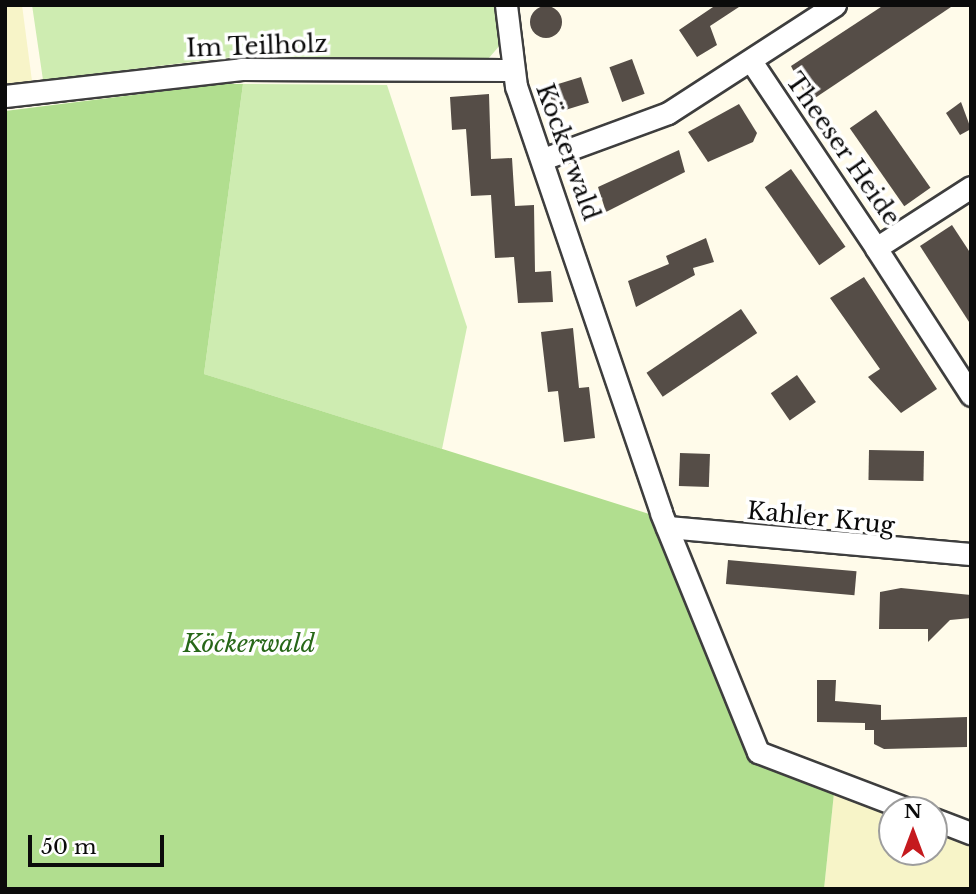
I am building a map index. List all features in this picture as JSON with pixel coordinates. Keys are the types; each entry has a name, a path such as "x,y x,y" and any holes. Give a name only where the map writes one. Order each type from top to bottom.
{"street":[{"name":"Köckerwald","path":"506,5 512,70 667,527 758,752 878,798"},
{"name":"Theeser Heide","path":"543,159 658,117 751,61 835,5"},
{"name":"Theeser Heide","path":"751,61 876,248 971,187"},
{"name":"Im Teilholz","path":"5,96 240,69 512,70"},
{"path":"876,248 971,395"},
{"name":"Kahler Krug","path":"667,527 971,554"},
{"path":"948,824 971,833"}],"shaded area":[{"path":"5,5 22,5 32,81 5,84"},
{"path":"834,793 878,810 878,866 948,866 948,837 971,846 971,889 824,889"}],"green space":[{"path":"32,5 497,5 501,44 488,59 241,56 43,80"},
{"name":"Köckerwald","path":"221,84 243,84 204,374 662,518 758,765 834,793 824,889 5,889 5,111"},
{"path":"243,84 387,85 467,327 442,449 204,374"}],"building":[{"path":"716,5 742,5 710,26 717,45 697,57 679,30"},
{"path":"884,5 954,5 809,102 791,66"},
{"path":"546,6 557,11 562,22 557,33 546,38 535,33 530,22 535,11"},
{"path":"632,59 645,94 622,102 609,67"},
{"path":"581,77 589,103 555,113 548,87"},
{"path":"489,94 491,159 512,158 515,206 534,205 535,272 551,271 553,302 518,303 514,257 495,258 491,195 471,196 466,129 452,130 450,97"},
{"path":"961,102 971,129 960,135 946,113"},
{"path":"739,104 757,133 753,142 708,162 688,132"},
{"path":"876,110 930,188 904,206 850,128"},
{"path":"679,150 685,172 606,212 598,187"},
{"path":"791,169 845,247 819,265 765,187"},
{"path":"952,225 971,254 971,325 920,246"},
{"path":"706,238 714,262 693,268 695,275 636,307 628,281 669,264 666,256"},
{"path":"864,277 937,389 901,413 868,377 880,369 830,298"},
{"path":"741,309 757,333 663,397 646,373"},
{"path":"573,328 579,388 589,387 595,438 564,442 558,391 548,392 541,332"},
{"path":"797,375 816,402 790,420 771,393"},
{"path":"869,450 924,451 923,481 868,480"},
{"path":"680,453 710,454 709,487 679,486"},
{"path":"791,508 808,510 806,527 789,525"},
{"path":"728,560 857,571 854,595 726,584"},
{"path":"901,588 971,595 971,618 950,620 928,642 928,629 879,629 880,592"},
{"path":"817,680 836,680 835,701 881,705 881,720 967,717 967,747 884,749 874,744 874,730 865,730 865,723 817,722"}]}
